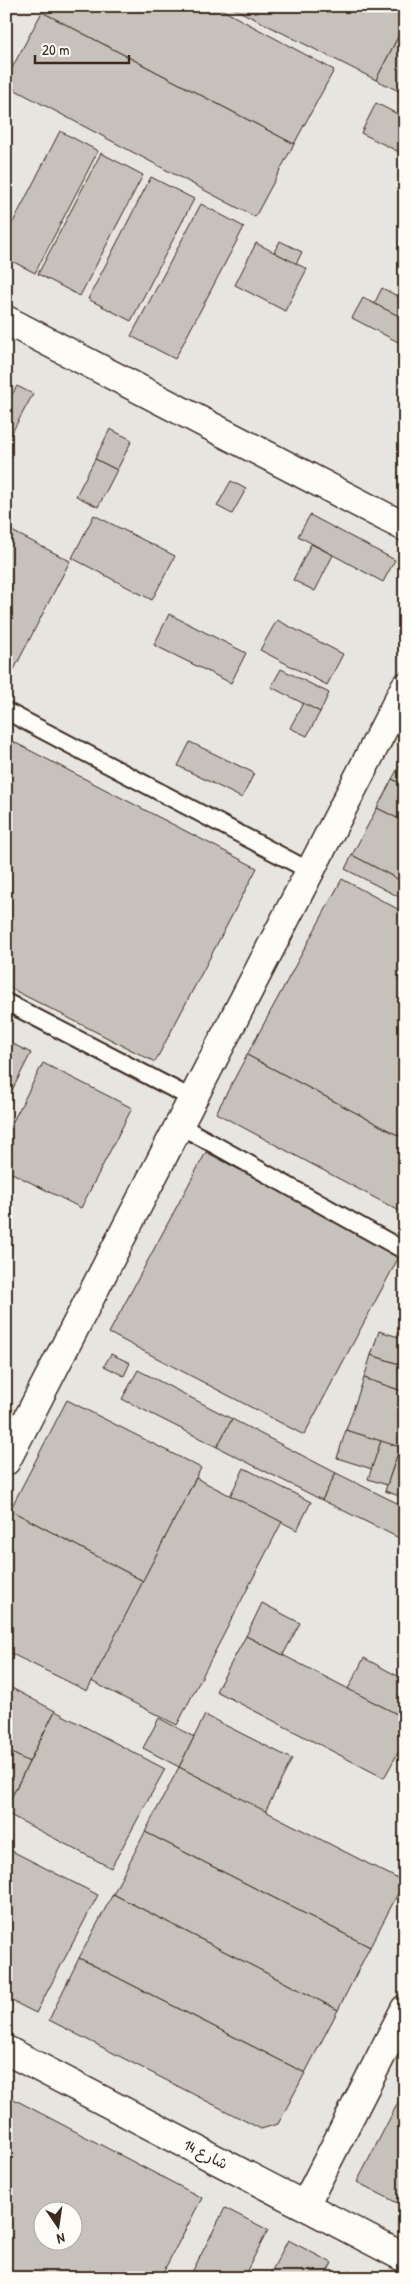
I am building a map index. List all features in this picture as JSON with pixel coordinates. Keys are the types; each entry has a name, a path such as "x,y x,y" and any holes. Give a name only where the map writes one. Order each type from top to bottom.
{"street":[{"path":"6,320 405,527"},
{"path":"6,1460 405,687"},
{"path":"305,2205 405,2009"},
{"name":"شارع 14","path":"6,2050 405,2258"}],"lane":[{"path":"6,711 310,871"},
{"path":"6,1002 192,1099"},
{"path":"179,1125 405,1251"}],"shaded area":[{"path":"6,6 405,6 405,2278 6,2278"}],"building":[{"path":"45,6 215,6 334,70 294,144 42,12"},
{"path":"229,6 405,6 405,23 376,80"},
{"path":"42,12 294,144 255,217 6,85 6,79"},
{"path":"405,23 405,94 376,80"},
{"path":"376,103 405,118 405,155 361,133"},
{"path":"60,131 98,151 35,273 6,258 6,236"},
{"path":"101,153 143,175 80,296 38,274"},
{"path":"151,177 194,199 131,321 88,299"},
{"path":"201,204 244,227 175,359 131,336"},
{"path":"280,241 302,252 296,264 274,252"},
{"path":"256,243 307,269 285,311 235,285"},
{"path":"382,288 405,300 405,319 374,304"},
{"path":"363,298 405,319 405,339 402,344 352,318"},
{"path":"17,386 33,394 10,436 6,434 6,405"},
{"path":"110,429 132,440 117,470 95,459"},
{"path":"95,459 117,470 98,507 76,496"},
{"path":"231,481 246,489 232,514 217,506"},
{"path":"94,515 175,556 152,600 72,558"},
{"path":"310,515 395,560 383,582 298,536"},
{"path":"6,528 70,561 6,685"},
{"path":"311,544 333,555 315,591 293,580"},
{"path":"169,614 246,653 231,683 154,645"},
{"path":"277,620 343,654 327,685 260,650"},
{"path":"281,669 329,693 320,712 271,687"},
{"path":"303,703 320,712 307,736 290,728"},
{"path":"6,738 257,868 155,1062 6,986"},
{"path":"190,742 254,773 242,798 178,766"},
{"path":"405,756 405,786 392,779"},
{"path":"392,779 405,786 405,822 377,808"},
{"path":"377,808 405,822 405,883 352,855"},
{"path":"352,855 405,883 405,900 345,869"},
{"path":"342,879 405,913 405,1139 247,1055"},
{"path":"13,1044 31,1053 6,1102 6,1057"},
{"path":"247,1055 405,1139 405,1214 216,1113"},
{"path":"43,1063 132,1108 81,1208 6,1170 6,1135"},
{"path":"206,1152 400,1255 304,1435 109,1333"},
{"path":"379,1331 405,1339 405,1366 371,1355"},
{"path":"111,1354 130,1363 124,1376 104,1366"},
{"path":"371,1355 405,1366 405,1392 364,1378"},
{"path":"138,1370 232,1419 217,1447 122,1399"},
{"path":"364,1378 405,1392 405,1449 346,1430"},
{"path":"67,1400 201,1468 143,1581 10,1510"},
{"path":"232,1419 336,1473 322,1500 217,1447"},
{"path":"346,1430 381,1441 372,1469 337,1458"},
{"path":"381,1441 400,1447 387,1485 368,1479"},
{"path":"400,1447 405,1449 405,1498 385,1491"},
{"path":"244,1468 311,1502 297,1530 230,1496"},
{"path":"336,1473 405,1507 405,1541 322,1500"},
{"path":"196,1478 282,1522 177,1725 91,1681"},
{"path":"10,1510 143,1581 87,1691 6,1651 6,1517"},
{"path":"262,1603 300,1623 283,1655 246,1636"},
{"path":"246,1636 405,1718 405,1740 384,1778 216,1691"},
{"path":"364,1658 405,1680 405,1718 348,1689"},
{"path":"6,1685 55,1711 29,1762 6,1750"},
{"path":"55,1711 165,1769 111,1868 6,1813 6,1808"},
{"path":"205,1715 292,1759 265,1812 179,1767"},
{"path":"159,1718 194,1737 179,1767 143,1748"},
{"path":"6,1750 29,1762 6,1808"},
{"path":"179,1767 404,1882 370,1947 145,1832"},
{"path":"145,1832 370,1947 338,2010 113,1894"},
{"path":"6,1848 98,1895 36,2013 6,1998"},
{"path":"113,1894 338,2010 305,2073 79,1958"},
{"path":"79,1958 305,2073 278,2124 261,2129 49,2020"},
{"path":"405,2089 405,2207 357,2182"},
{"path":"6,2095 202,2198 160,2278 6,2278"},
{"path":"225,2208 268,2230 243,2278 189,2278"},
{"path":"288,2240 332,2263 324,2278 268,2278"},
{"path":"349,2270 364,2278 344,2278"}]}
